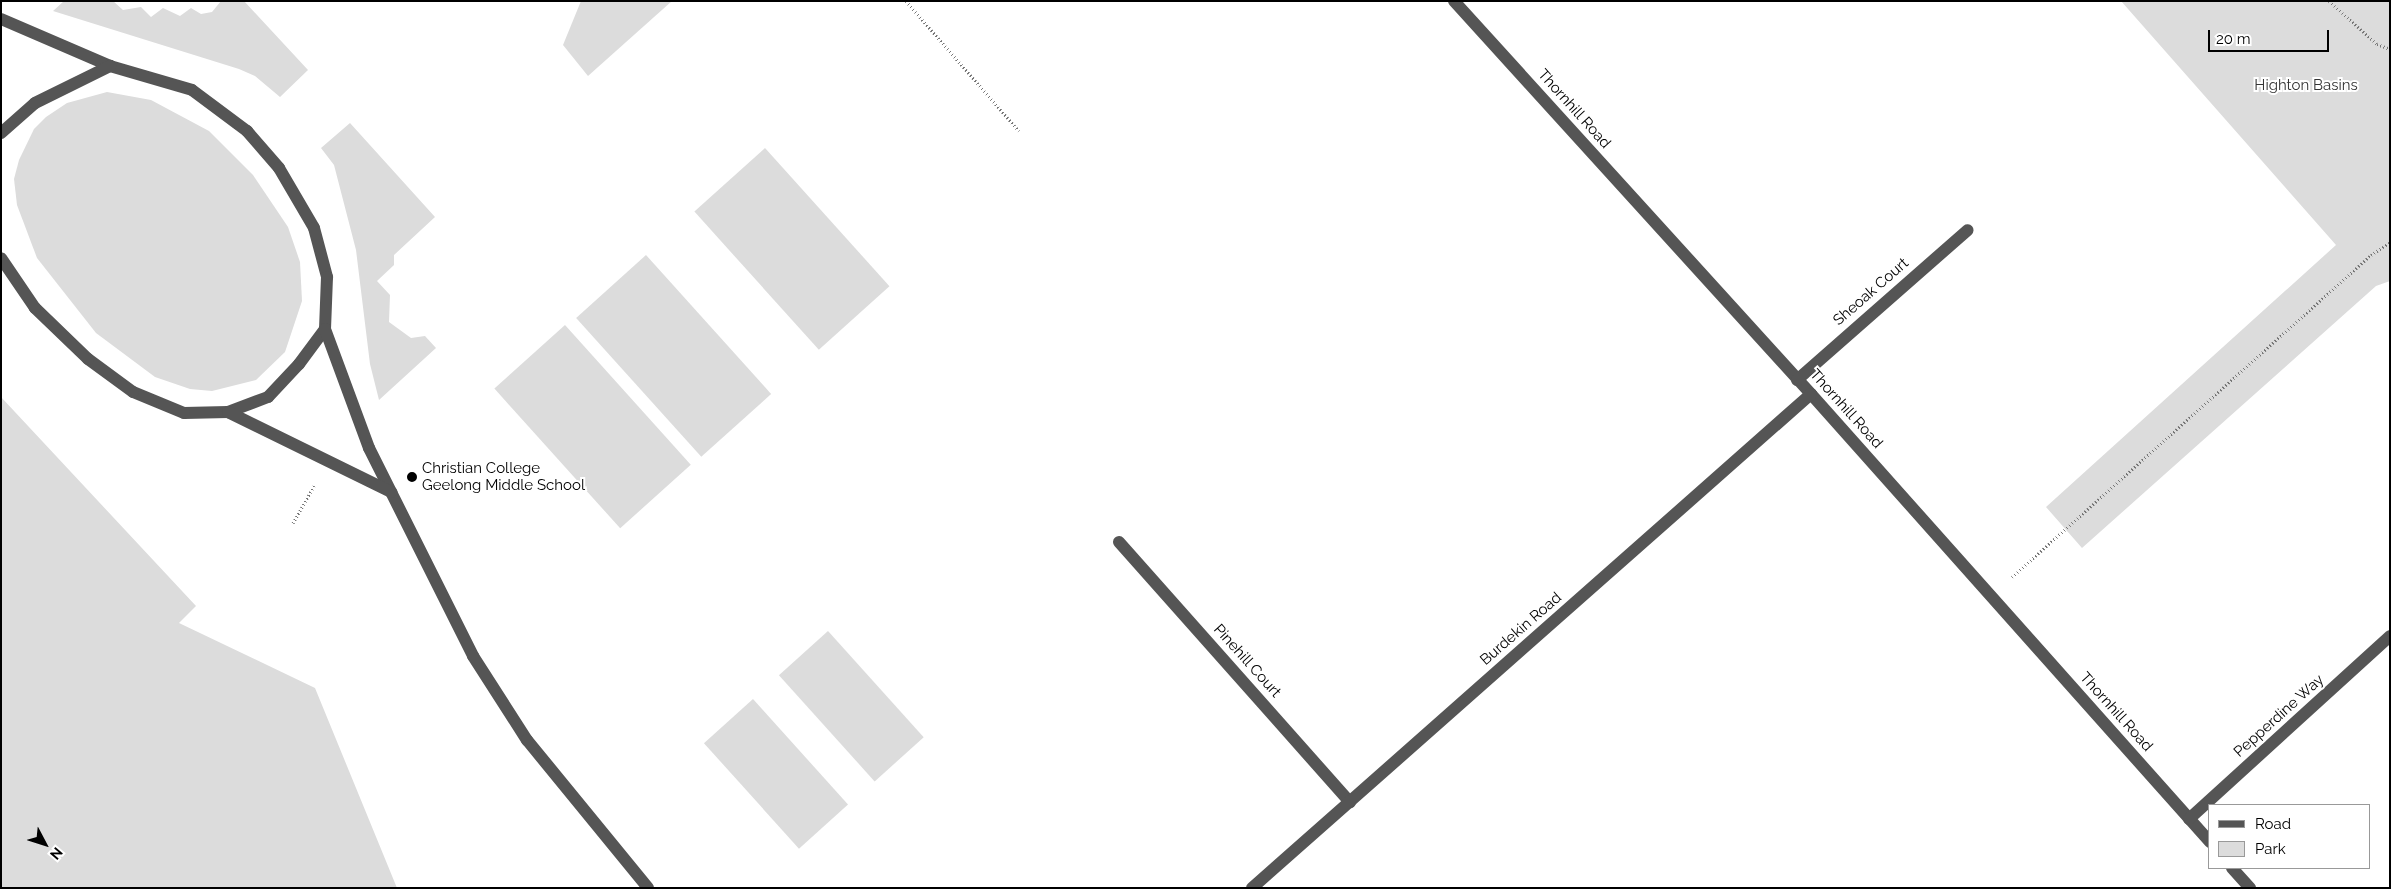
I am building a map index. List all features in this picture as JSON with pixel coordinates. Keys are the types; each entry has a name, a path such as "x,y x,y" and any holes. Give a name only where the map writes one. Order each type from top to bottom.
{"street":[{"name":"Thornhill Road","path":"1454,1 1811,394 2208,840"},
{"path":"1,19 110,66 192,90 247,131 279,168 314,228 327,277 325,329 369,448 473,656 522,731 648,888"},
{"path":"1,133 35,103 110,66"},
{"name":"Sheoak Court","path":"1797,380 1968,230"},
{"path":"1,258 35,308 88,359 133,392 184,413 228,412 268,397 299,364 325,329"},
{"name":"Burdekin Road","path":"1252,888 1811,394"},
{"path":"228,412 390,492"},
{"name":"Pinehill Court","path":"1119,542 1350,802"},
{"name":"Pepperdine Way","path":"2189,819 2390,636"},
{"path":"2233,869 2250,888"}],"path":[{"path":"906,1 1019,131"},
{"path":"2329,1 2377,44 2390,49"},
{"path":"1991,596 2371,255 2390,242"},
{"path":"293,523 318,479"}],"green space":[{"path":"64,1 113,1 123,10 141,7 151,17 163,8 180,16 191,8 201,14 212,12 221,1 244,1 308,70 280,97 255,76 239,69 53,11"},
{"path":"581,1 672,1 588,76 563,45"},
{"name":"Highton Basins","path":"2121,1 2390,1 2390,281 2376,286 2082,548 2046,507 2336,245"},
{"path":"107,92 151,100 209,131 253,175 288,227 300,262 302,301 285,352 256,380 212,391 190,389 155,377 96,333 37,258 17,205 14,179 19,160 34,129 46,117 67,103"},
{"path":"350,123 435,217 394,255 394,265 377,281 390,295 389,322 411,338 425,336 436,348 379,400 370,364 356,250 334,165 321,148"},
{"path":"765,148 889,286 819,350 694,212"},
{"path":"646,255 771,394 701,457 576,318"},
{"path":"565,325 691,465 620,528 494,389"},
{"path":"1,397 196,606 179,623 315,688 397,888 1,888"},
{"path":"828,631 924,737 875,781 779,675"},
{"path":"753,699 848,805 799,849 704,743"}],"place":[{"name":"Christian College Geelong Middle School","path":"412,477"}]}
